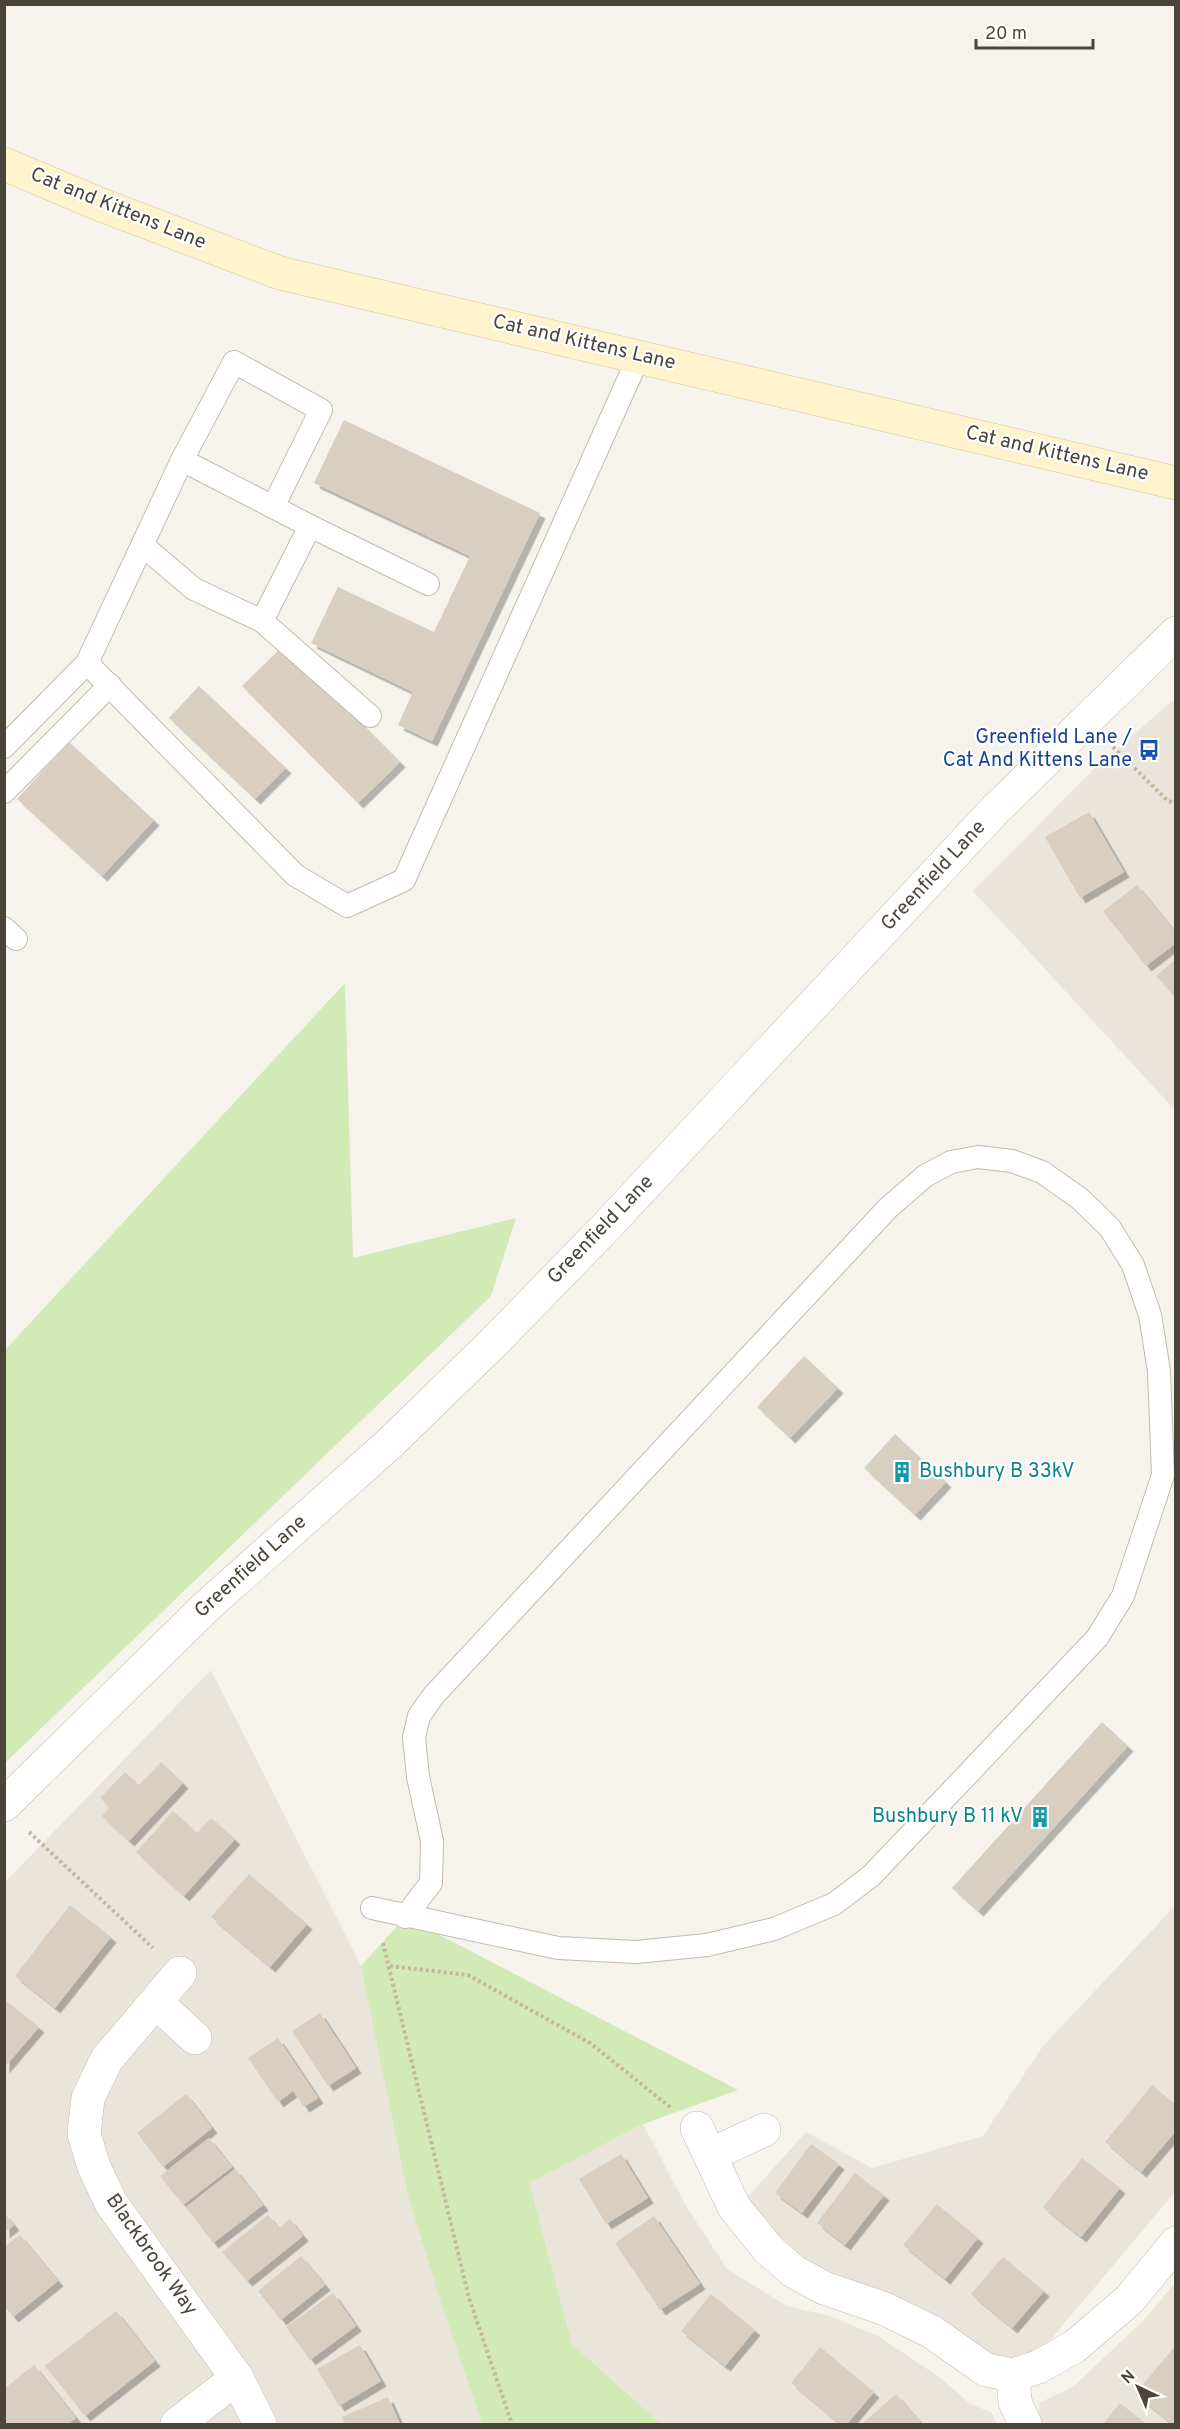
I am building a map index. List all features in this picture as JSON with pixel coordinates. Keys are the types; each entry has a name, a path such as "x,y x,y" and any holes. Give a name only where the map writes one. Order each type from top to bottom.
{"street":[{"name":"Cat and Kittens Lane","path":"4,164 99,204 280,273 1176,483"},
{"name":"Greenfield Lane","path":"13,1815 208,1605 389,1444 494,1342 604,1229 995,810 1176,633"},
{"name":"Blackbrook Way","path":"180,1973 107,2059 88,2098 84,2134 94,2167 111,2203 237,2378 260,2424"},
{"path":"156,2001 195,2038"},
{"path":"764,2130 703,2142 734,2207 768,2249 793,2271 824,2288 885,2309 932,2332 986,2370 1013,2375 1038,2367 1074,2348 1129,2300 1176,2243"},
{"path":"1013,2375 1016,2402 1025,2424"},
{"path":"177,2424 237,2378"}],"lane":[{"path":"87,663 295,875 347,906 404,880 639,356"},
{"path":"4,747 87,663 182,460 234,362 321,410 273,507"},
{"path":"182,460 428,584"},
{"path":"262,621 310,526"},
{"path":"142,545 194,589 262,621 370,716"},
{"path":"4,792 110,685"},
{"path":"372,1908 405,1917 558,1948 636,1952 707,1945 774,1929 834,1904 871,1876 1096,1638 1123,1596 1163,1475 1162,1430 1159,1371 1150,1315 1133,1265 1110,1228 1079,1198 1042,1172 1012,1161 978,1157 951,1162 924,1176 888,1208 434,1695 419,1716 414,1737 418,1777 432,1841 431,1883 405,1917"}],"path":[{"path":"1086,721 1168,801 1176,803"},
{"path":"13,1815 180,1973"},
{"path":"512,2424 469,2298 390,1966 468,1976 590,2043 703,2142"}],"shaded area":[{"path":"1175,699 1175,1110 973,891 1097,766"},
{"path":"211,1670 361,1966 443,2309 482,2424 5,2424 5,1882"},
{"path":"1175,1906 1175,2192 1036,2357 1010,2370 806,2268 744,2201 806,2132 872,2168 983,2136 1043,2046"},
{"path":"643,2124 686,2206 727,2269 787,2306 830,2316 878,2336 942,2379 970,2404 991,2412 997,2424 661,2424 572,2344 528,2183"},
{"path":"1175,2283 1175,2424 1039,2424 1039,2403 1074,2386 1144,2320"}],"green space":[{"path":"345,983 353,1258 516,1218 491,1296 5,1763 5,1350"},
{"path":"405,1917 738,2090 643,2124 529,2183 572,2344 661,2424 482,2424 408,2195 361,1966"}],"building":[{"path":"344,420 540,513 432,741 398,725 413,692 311,643 338,587 434,632 470,556 314,483"},
{"path":"284,645 400,762 358,803 242,686"},
{"path":"199,686 286,768 255,799 169,718"},
{"path":"69,742 154,820 102,876 17,799"},
{"path":"1089,812 1124,872 1080,898 1045,837"},
{"path":"1137,885 1176,933 1176,943 1146,966 1103,911"},
{"path":"1176,959 1176,998 1156,976"},
{"path":"804,1356 838,1388 790,1438 757,1407"},
{"name":"Bushbury B 33kV","path":"895,1434 946,1482 915,1515 864,1468"},
{"name":"Bushbury B 11 kV","path":"1102,1722 1128,1746 978,1911 952,1888"},
{"path":"161,1762 183,1783 129,1841 102,1816 110,1807 100,1798 125,1772 139,1785"},
{"path":"173,1811 197,1833 211,1818 235,1839 184,1896 136,1852"},
{"path":"249,1874 307,1924 270,1967 211,1917"},
{"path":"70,1905 111,1937 55,2008 15,1976"},
{"path":"4,1999 39,2027 4,2068"},
{"path":"320,2013 356,2068 328,2086 292,2031"},
{"path":"278,2038 318,2098 304,2107 293,2091 278,2102 248,2058"},
{"path":"1152,2085 1176,2105 1176,2131 1141,2172 1105,2142"},
{"path":"186,2094 212,2128 163,2167 137,2133"},
{"path":"209,2138 232,2167 183,2205 160,2176"},
{"path":"811,2144 839,2164 802,2213 775,2193"},
{"path":"621,2154 648,2198 606,2224 579,2179"},
{"path":"1082,2158 1120,2188 1081,2237 1043,2207"},
{"path":"235,2169 263,2205 213,2243 186,2207"},
{"path":"855,2173 884,2195 845,2245 817,2223"},
{"path":"937,2204 978,2238 945,2279 903,2245"},
{"path":"4,2213 14,2225 4,2233"},
{"path":"268,2215 279,2228 290,2219 303,2236 247,2281 222,2252"},
{"path":"654,2216 700,2284 660,2310 615,2243"},
{"path":"20,2235 58,2281 13,2317 4,2306 4,2247"},
{"path":"301,2256 325,2285 281,2320 258,2291"},
{"path":"1003,2257 1044,2291 1012,2328 971,2294"},
{"path":"333,2293 356,2326 310,2360 286,2327"},
{"path":"711,2294 755,2330 725,2366 681,2331"},
{"path":"116,2311 155,2361 85,2416 45,2366"},
{"path":"360,2345 381,2381 339,2406 317,2369"},
{"path":"1176,2345 1176,2419 1172,2424 1135,2394"},
{"path":"820,2347 874,2392 847,2424 840,2424 791,2383"},
{"path":"34,2365 76,2418 68,2424 4,2424 4,2389"},
{"path":"896,2394 920,2422 918,2424 862,2424"},
{"path":"388,2397 400,2424 345,2424 342,2417"},
{"path":"1120,2403 1146,2424 1103,2424"}],"place":[{"name":"Greenfield Lane / Cat And Kittens Lane","path":"1149,750"},
{"name":"Bushbury B 33kV","path":"902,1472"},
{"name":"Bushbury B 11 kV","path":"1040,1817"}]}
